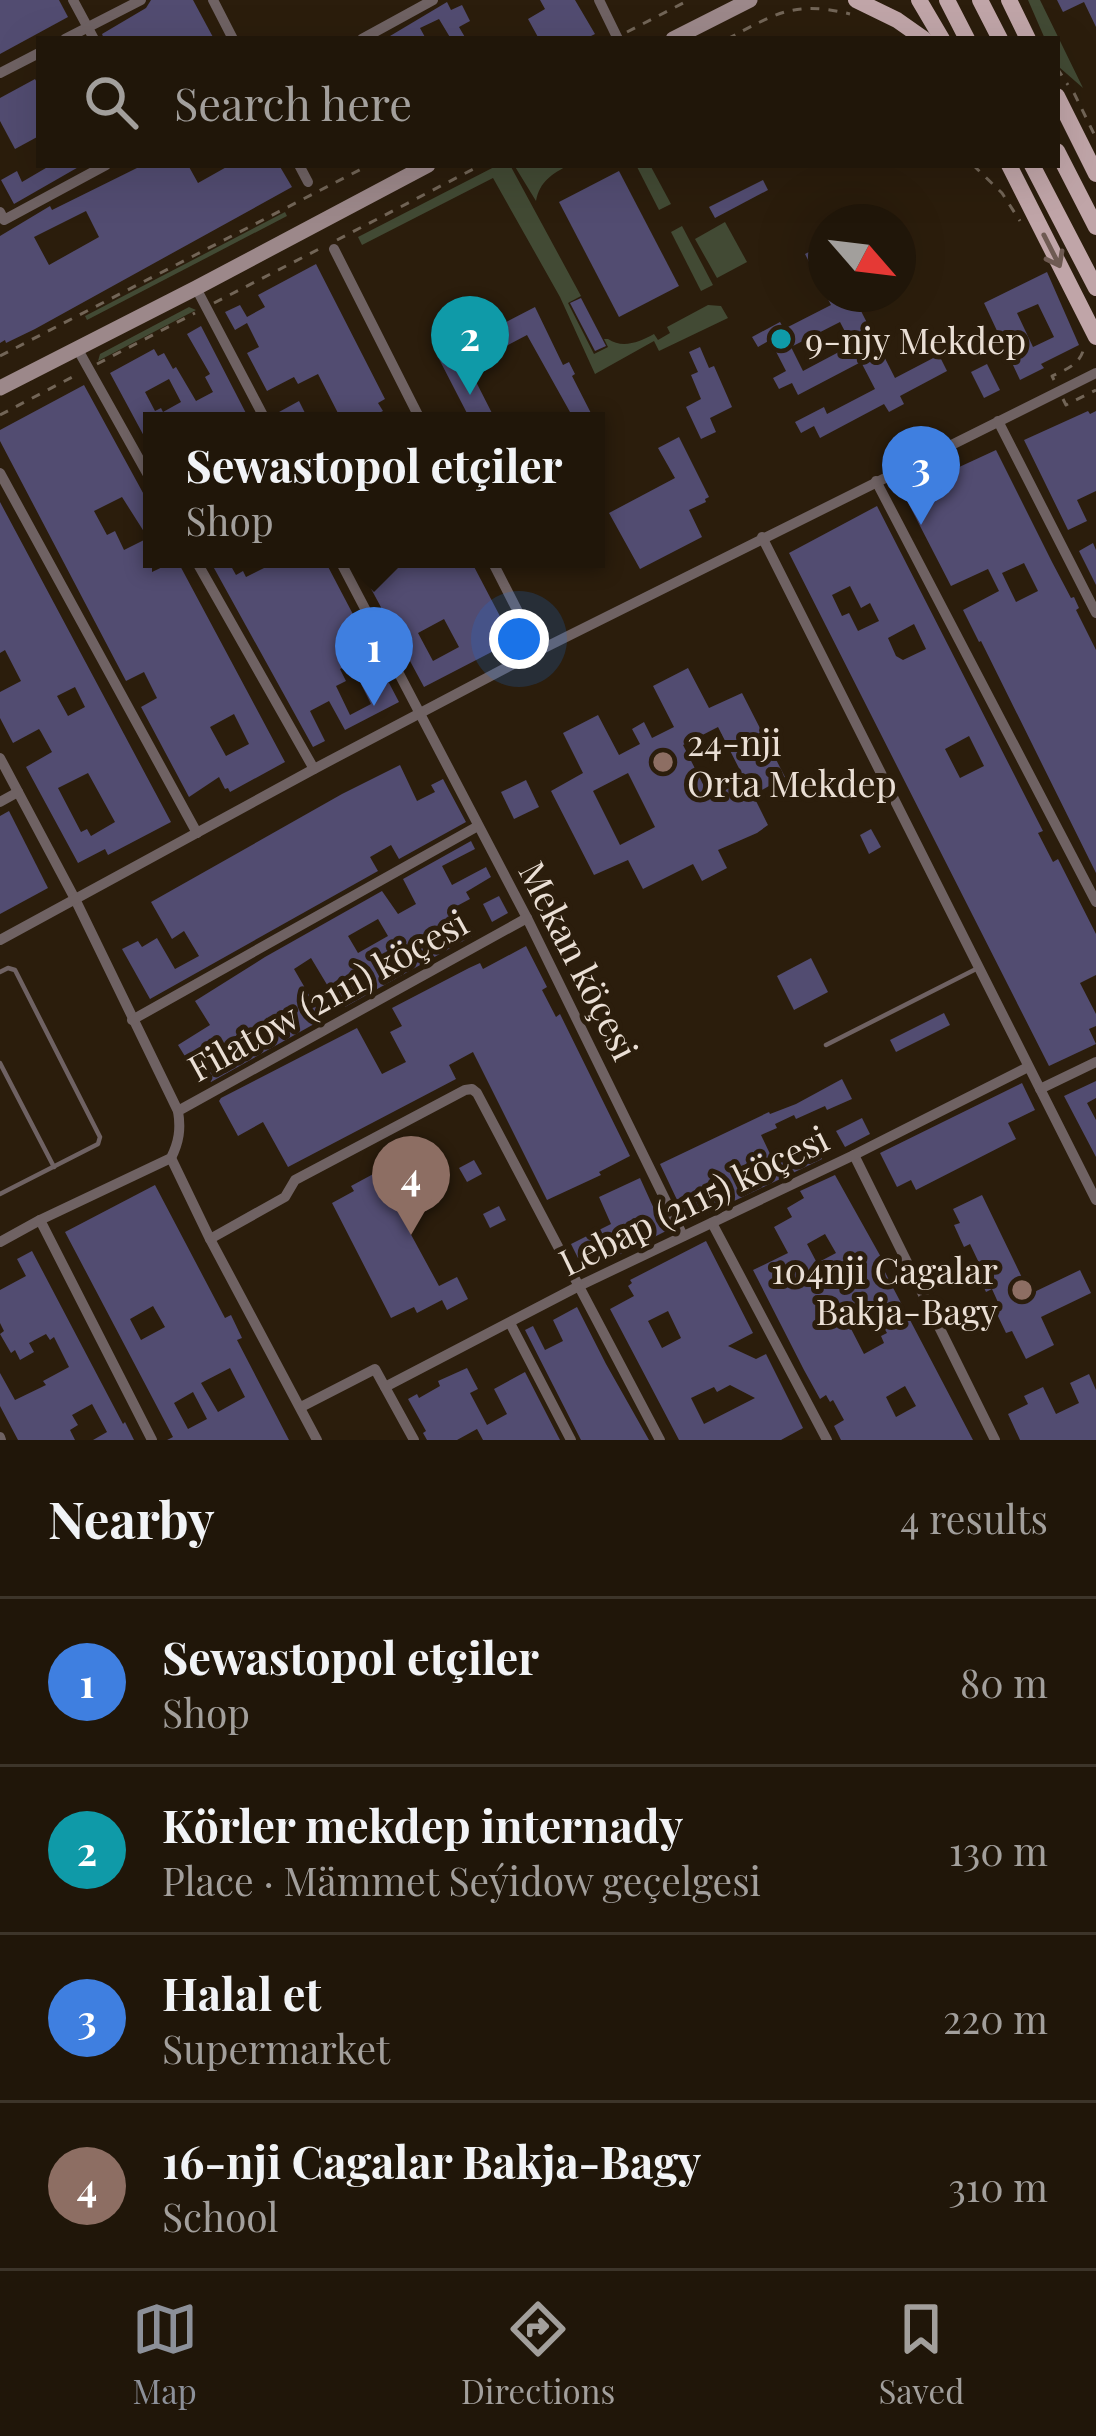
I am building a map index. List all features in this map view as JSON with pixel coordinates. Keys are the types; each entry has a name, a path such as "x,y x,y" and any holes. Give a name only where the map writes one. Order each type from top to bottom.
{"main road":[{"path":"919,0 940,36"},
{"path":"947,0 965,36"},
{"path":"980,0 998,36"},
{"path":"1010,1 1027,36"},
{"path":"858,9 897,20 920,36"},
{"path":"1060,102 1096,174"},
{"path":"1060,157 1096,227"},
{"path":"1011,168 1088,309"},
{"path":"1034,168 1096,288"},
{"path":"1085,268 1089,337"}],"street":[{"path":"73,0 91,33 141,0"},
{"path":"213,0 231,36"},
{"path":"367,36 433,0"},
{"path":"599,0 617,36"},
{"path":"677,36 717,8 750,0"},
{"path":"0,73 36,55"},
{"path":"0,212 4,220 100,168"},
{"path":"301,168 308,182"},
{"path":"0,388 422,168"},
{"path":"334,249 417,412"},
{"path":"196,288 261,412"},
{"path":"77,348 143,466"},
{"path":"0,940 538,651 1096,373"},
{"path":"998,421 1096,613"},
{"path":"0,473 197,833"},
{"path":"877,481 1096,902"},
{"path":"762,537 1096,1199"},
{"path":"200,568 314,769"},
{"name":"Mekan köçesi","path":"343,568 527,918 683,1236"},
{"path":"496,568 538,651"},
{"path":"0,758 178,1111"},
{"path":"0,802 18,792"},
{"path":"132,1020 478,826"},
{"name":"Filatow (2111) köçesi","path":"171,1158 181,1126 178,1111 527,918"},
{"path":"1040,1089 1096,1062"},
{"name":"Lebap (2115) köçesi","path":"386,1387 579,1286 1028,1067"},
{"path":"210,1239 285,1197 295,1180 472,1089 660,1440"},
{"path":"854,1155 995,1440"},
{"path":"0,1242 171,1158 317,1440"},
{"path":"40,1220 152,1440"},
{"path":"712,1223 827,1440"},
{"path":"510,1323 571,1440"},
{"path":"301,1407 375,1369 413,1440"}],"lane":[{"path":"826,1046 978,968"},
{"path":"0,972 15,970 100,1137 98,1144 0,1194"},
{"path":"0,1063 54,1167"}],"path":[{"path":"622,36 689,0"},
{"path":"734,36 799,7 858,9"},
{"path":"1060,72 1081,104 1096,140"},
{"path":"0,356 363,168"},
{"path":"0,415 475,168"},
{"path":"976,168 1007,200 1028,235"},
{"path":"1052,376 1082,357 1089,337"},
{"path":"1066,405 1096,390"}],"green space":[{"path":"1028,0 1040,0 1058,36 1044,36"},
{"path":"1060,41 1083,88 1060,68"},
{"path":"492,168 512,168 581,296 568,303 594,354 608,347 604,339 625,344 654,334 658,340 670,333 667,327 708,305 721,306 728,318 659,351 654,341 595,374 560,297 493,178 362,245 358,237"},
{"path":"516,168 564,168 540,188 536,201"},
{"path":"638,168 652,168 671,204 659,210"},
{"path":"285,212 287,216 87,320 85,316"},
{"path":"725,222 747,262 717,278 695,239"},
{"path":"682,226 713,285 701,291 671,232"},
{"path":"189,307 196,310 98,361 100,354"}],"building":[{"path":"0,0 59,0 68,17 0,54"},
{"path":"151,0 193,0 212,36 103,36"},
{"path":"540,0 575,0 595,34 537,36 528,19 545,9"},
{"path":"1057,0 1096,0 1096,27 1084,2 1063,12"},
{"path":"447,2 451,10 462,5 470,21 459,27 464,36 449,36 439,19 420,28 424,36 390,36"},
{"path":"35,79 36,138 15,149 0,121 0,98"},
{"path":"46,168 77,168 14,204 1,180 17,171 22,182"},
{"path":"137,168 190,168 198,183 225,168 281,168 292,187 35,329 0,343 0,236 50,206 52,210","holes":["86,211 99,237 49,265 34,237"]},
{"path":"619,171 679,286 619,317 559,202"},
{"path":"763,180 768,190 715,218 709,207"},
{"path":"316,264 385,399 378,403 383,411 337,412 318,374 298,384 294,377 267,391 247,353 259,347 247,323 235,330 225,312 240,305 247,317 265,307 258,295"},
{"path":"1047,272 1079,345 1020,380 984,303","holes":["1038,304 1054,337 1033,347 1017,313"]},
{"path":"581,298 606,346 595,351 570,303"},
{"path":"535,307 563,365 569,362 590,412 570,412 527,335 468,366 491,412 466,412 438,357"},
{"name":"9-njy Mekdep","path":"817,312 862,312 895,378 939,355 947,371 900,396 904,404 889,412 884,404 820,438 814,426 801,433 795,422 824,407 827,414 875,389 861,362 798,395 792,383 779,389 773,378 786,371 770,340 758,347 752,337 780,322 784,329","holes":["840,322 852,345 803,371 791,347"]},
{"path":"201,326 245,412 163,412 143,412 143,434 110,373 154,349 176,367 196,401 213,392 205,377 210,374 187,334","holes":["169,379 181,402 163,412 161,408 155,411 145,392"]},
{"path":"700,347 732,407 710,418 716,432 701,439 686,407 701,399 691,375 698,372 689,352"},
{"path":"987,364 1000,390 984,398 971,372"},
{"path":"84,385 143,493 143,530 122,497 94,511 107,535 115,531 124,550 143,540 143,568 152,568 152,572 181,568 285,762 230,792 219,777 189,797 141,707 157,698 144,672 126,681 0,441 0,430","holes":["234,714 249,744 226,756 210,727"]},
{"path":"299,401 304,412 279,412"},
{"path":"1096,411 1096,491 1077,500 1087,521 1068,530 1024,440"},
{"path":"679,437 709,497 689,510 702,537 640,569 609,513 675,478 658,448"},
{"path":"996,450 1074,597 1096,650 1096,873 963,610 999,591 988,569 951,586 903,493","holes":["1024,563 1038,591 1016,602 1002,573"]},
{"path":"0,502 171,822 108,855 105,849 78,863 26,767 52,752 39,729 13,743 0,718 0,692 21,681 5,650 0,653","holes":["75,687 85,707 68,716 57,696","88,773 115,822 91,836 87,829 81,832 58,788"]},
{"path":"877,506 1043,831 1038,833 1053,862 1058,859 1096,934 1096,975 1080,983 1096,1014 1096,1026 1089,1029 1096,1044 1049,1066 789,553","holes":["850,586 861,608 870,603 879,621 858,631 849,613 842,616 832,595","914,624 926,649 903,660 888,638","969,736 984,766 960,778 945,749"]},
{"path":"1093,543 1096,550 1096,585 1079,551"},
{"path":"214,568 232,568 236,575 243,571 246,577 264,568 329,568 399,702 345,730 329,701 310,711 325,741 313,747","holes":["360,659 368,675 361,684 371,704 350,715 336,686 346,681 340,669"]},
{"path":"360,568 475,568 513,641 424,687","holes":["444,619 459,647 433,661 418,633"]},
{"path":"688,668 709,708 742,693 785,777 753,795 768,825 718,850 727,868 702,881 693,864 643,889 628,860 594,875 551,791 583,773 563,733 598,715 619,755 640,744 632,729 644,722 652,738 674,727 653,686","holes":["718,727 745,780 710,798 683,745","628,773 655,827 620,845 593,791"]},
{"path":"400,765 417,801 435,792 431,785 443,779 466,822 399,859 391,845 370,857 378,871 150,999 122,949 138,941 142,947 157,938 175,969 199,956 184,931 172,939 151,902"},
{"path":"526,780 539,807 514,819 501,792"},
{"path":"9,811 48,888 0,914 0,816"},
{"path":"871,829 881,847 869,854 860,835"},
{"path":"471,841 475,849 442,866 452,885 486,867 491,877 466,892 470,899 455,907 472,936 345,1007 311,958 294,969 323,1019 211,1082 193,1054 186,1058 178,1045 210,1025 195,1001 382,891 398,914 416,904 403,879","holes":["378,919 388,936 358,953 348,936"]},
{"path":"499,896 508,913 492,922 483,904"},
{"path":"526,946 547,987 542,990 556,1017 560,1014 630,1156 547,1200 473,1052 449,1065 456,1079 288,1167 263,1122 238,1136 221,1098 357,1028 382,1074 406,1062 390,1032 402,1026 392,1008 469,968 480,963 483,969"},
{"path":"811,958 828,992 794,1010 777,976"},
{"path":"944,1013 950,1025 896,1052 890,1040"},
{"path":"842,1079 852,1099 796,1119 794,1115 761,1135 771,1156 811,1137 822,1159 688,1223 660,1164"},
{"path":"1096,1081 1096,1098 1087,1103 1096,1120 1096,1157 1064,1096"},
{"path":"1022,1083 1035,1110 1008,1123 1016,1139 916,1190 911,1180 897,1187 880,1153"},
{"path":"862,1118 870,1134 845,1147 836,1131"},
{"path":"419,1150 427,1164 412,1173 404,1159"},
{"path":"474,1160 482,1174 467,1182 459,1168"},
{"path":"377,1172 439,1286 457,1277 468,1299 447,1310 442,1300 417,1313 414,1307 391,1318 332,1203"},
{"path":"835,1175 973,1440 841,1440 834,1426 844,1420 833,1400 826,1395 820,1399 753,1270 788,1253 774,1227 792,1217 787,1208 804,1198 800,1191","holes":["825,1234 836,1253 817,1263 807,1244","873,1308 887,1333 881,1336 884,1343 864,1354 847,1321","905,1386 916,1406 896,1417 886,1397"]},
{"path":"640,1178 668,1230 585,1272 571,1244 611,1224 599,1197"},
{"path":"155,1185 225,1318 231,1315 242,1338 237,1340 289,1440 167,1440 173,1437 65,1232","holes":["153,1306 165,1327 141,1340 130,1319","230,1368 245,1397 218,1412 201,1383","193,1392 207,1419 188,1429 174,1403"]},
{"path":"982,1195 1030,1294 1080,1270 1091,1293 1041,1317 1054,1345 1026,1359 1012,1331 1006,1333 992,1289 986,1292 970,1244 964,1247 954,1225 960,1223 953,1209"},
{"path":"499,1206 506,1220 490,1228 483,1214"},
{"path":"706,1241 753,1333 728,1346 756,1359 766,1354 803,1428 781,1440 679,1440 610,1309 634,1296 630,1280","holes":["668,1311 681,1338 662,1348 648,1321","730,1385 755,1398 704,1424 691,1398"]},
{"path":"32,1251 134,1440 93,1440 107,1432 92,1404 72,1415 78,1425 70,1430 75,1440 18,1440 0,1406 0,1373 15,1400 69,1367 54,1337 50,1340 46,1334 29,1343 34,1352 20,1360 0,1334 4,1331 0,1290 26,1276 17,1259"},
{"path":"577,1307 649,1440 581,1440 525,1330 533,1326 545,1350 563,1341 553,1320"},
{"path":"467,1368 478,1389 470,1393 487,1425 507,1414 494,1389 525,1372 560,1440 483,1440 477,1429 457,1440 427,1440 408,1399 417,1394 419,1398 440,1386 438,1381"},
{"path":"1089,1374 1096,1390 1096,1440 1020,1440 1008,1414 1028,1404 1024,1396 1043,1387 1056,1414 1079,1403 1070,1383"}],"place":[{"name":"9-njy Mekdep","path":"781,339"},
{"name":"Körler mekdep internady","path":"470,395"},
{"name":"Halal et","path":"921,525"},
{"name":"Sewastopol etçiler","path":"374,706"},
{"name":"24-nji Orta Mekdep","path":"663,762"},
{"name":"16-nji Cagalar Bakja-Bagy","path":"411,1235"},
{"name":"104nji Cagalar Bakja-Bagy","path":"1022,1290"}]}
